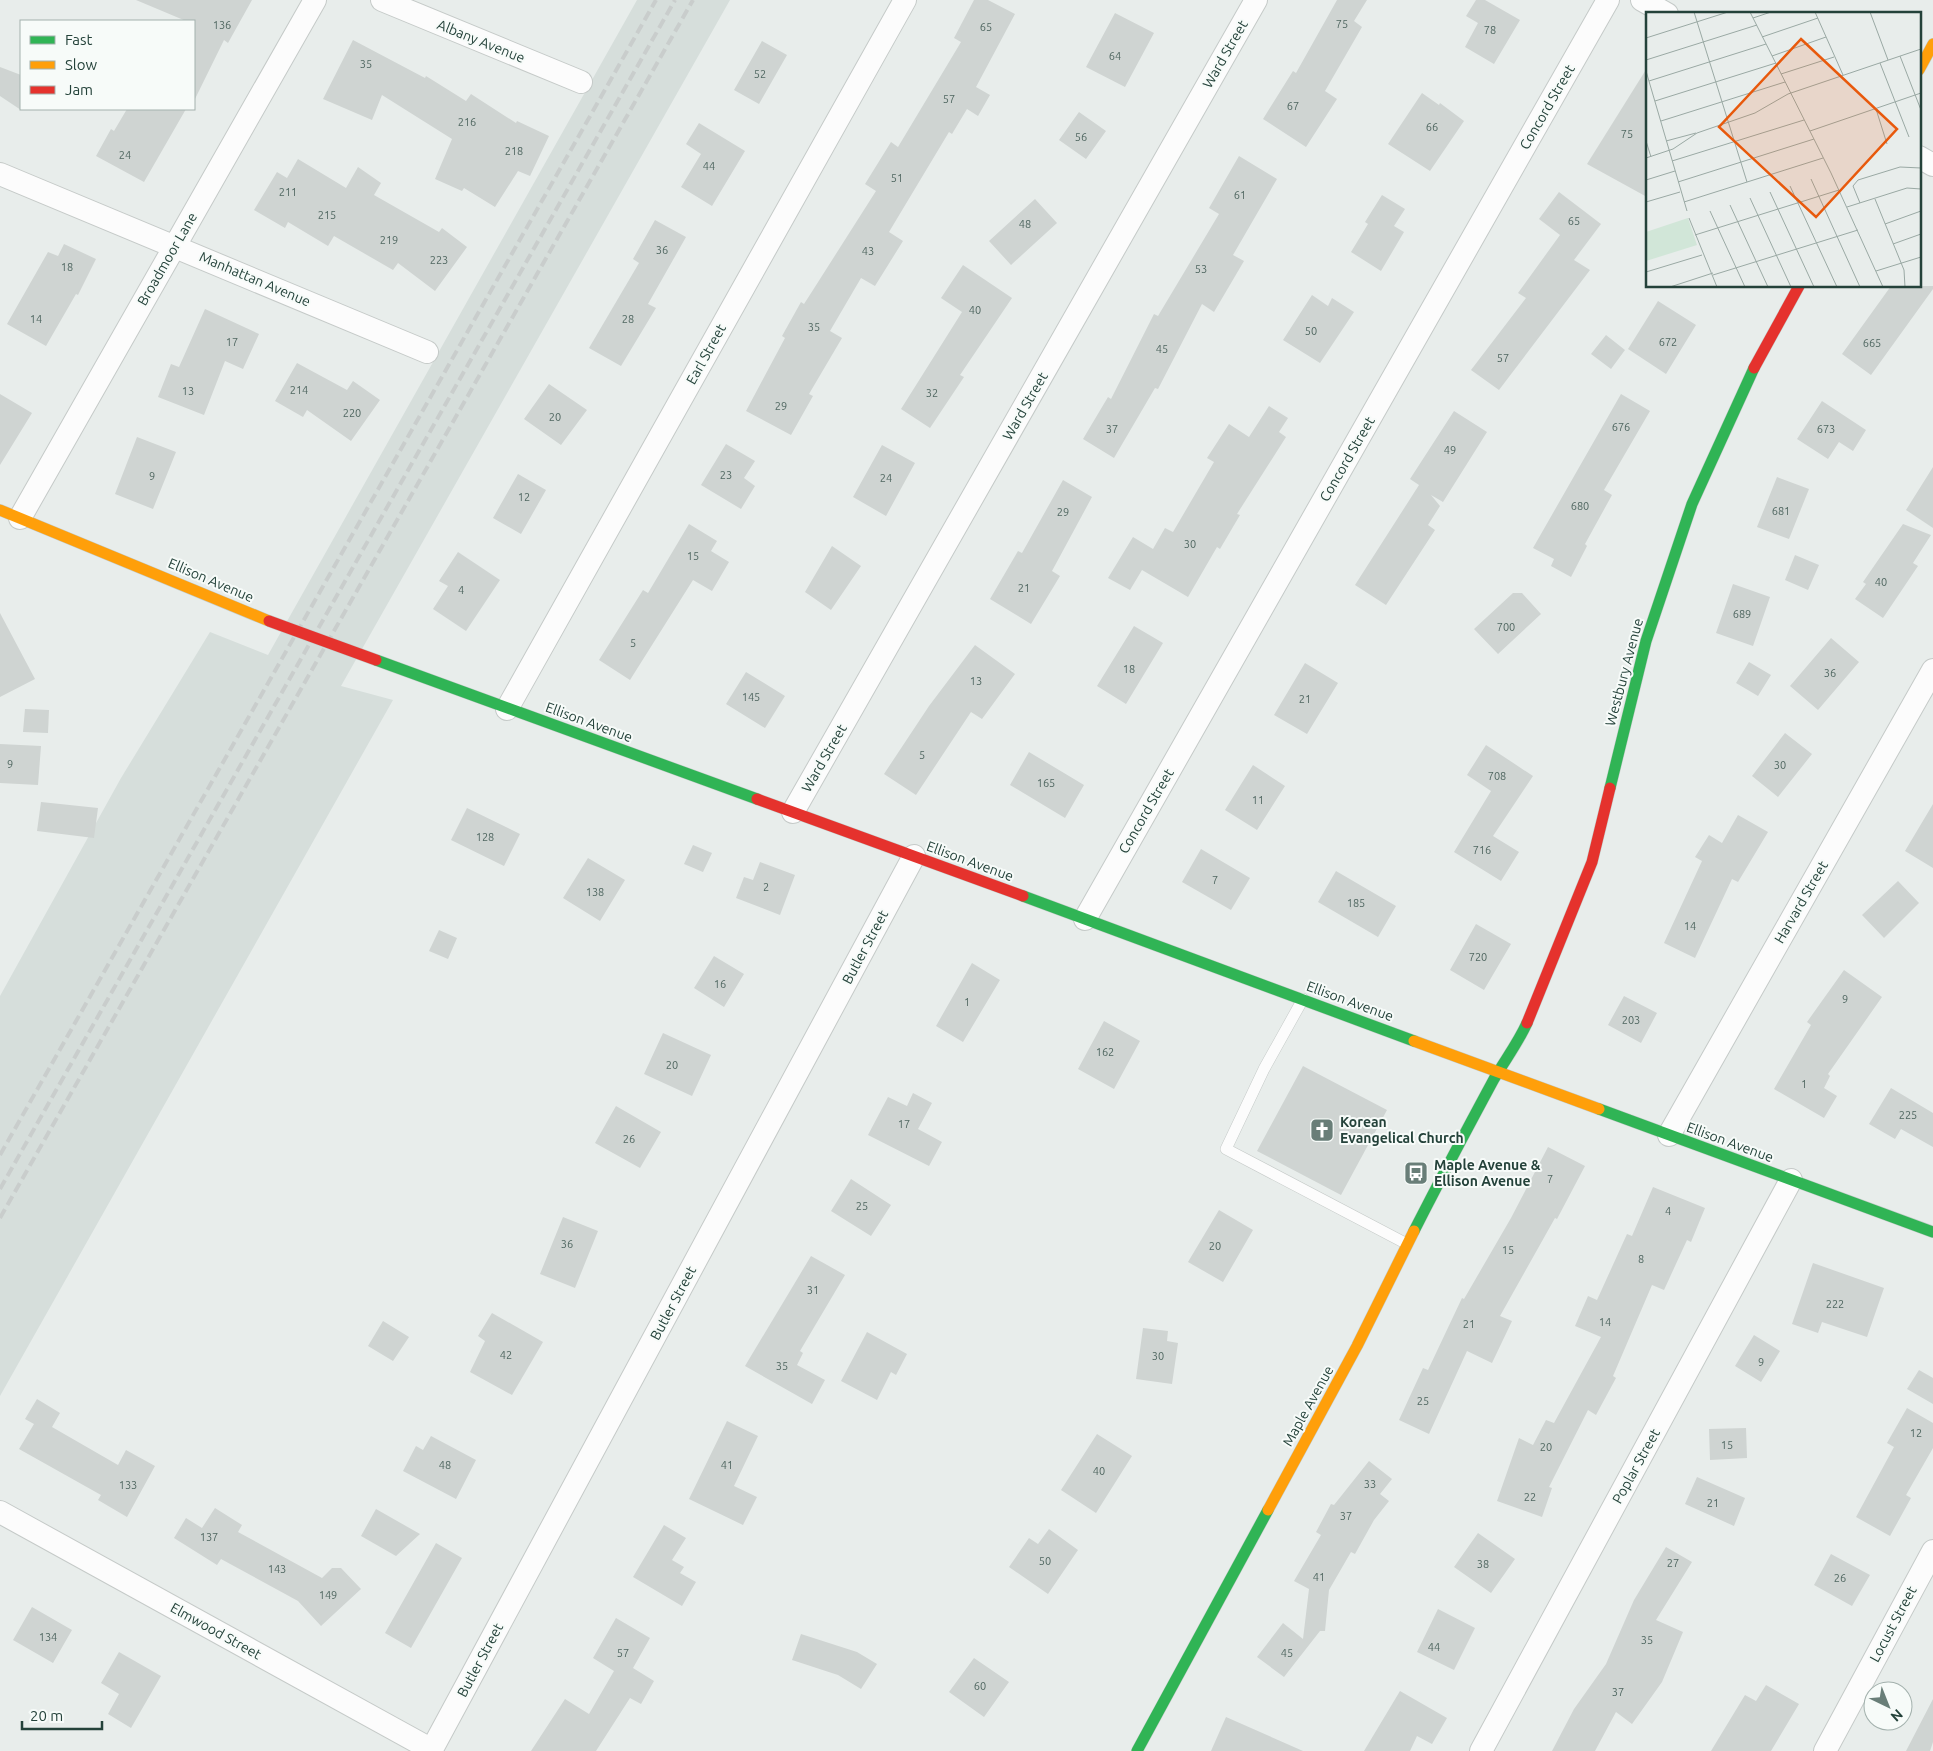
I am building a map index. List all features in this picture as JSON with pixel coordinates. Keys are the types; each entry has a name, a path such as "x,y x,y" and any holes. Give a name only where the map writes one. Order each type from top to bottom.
{"street":[{"name":"Broadmoor Lane","path":"10,514 175,246 315,0"},
{"name":"Albany Avenue","path":"382,0 581,82"},
{"name":"Earl Street","path":"507,709 905,0"},
{"name":"Ward Street","path":"794,812 1256,0"},
{"name":"Concord Street","path":"1085,919 1608,0"},
{"path":"1642,0 1663,12"},
{"path":"1920,68 1933,44"},
{"path":"1920,158 1933,165"},
{"name":"Manhattan Avenue","path":"0,174 427,352"},
{"name":"Westbury Avenue","path":"1498,1072 1521,1037 1592,862 1646,641 1692,504 1765,345 1797,288"},
{"name":"Ellison Avenue","path":"10,514 269,621 914,856 1933,1232"},
{"name":"Harvard Street","path":"1669,1135 1933,670"},
{"name":"Butler Street","path":"432,1751 914,856"},
{"name":"Maple Avenue","path":"1136,1751 1357,1346 1407,1244 1498,1072"},
{"name":"Poplar Street","path":"1481,1751 1792,1180"},
{"name":"Elmwood Street","path":"0,1512 432,1751"},
{"name":"Locust Street","path":"1825,1751 1933,1551"}],"lane":[{"path":"1303,999 1264,1069 1226,1149 1407,1244"}],"shaded area":[{"path":"637,0 730,0 341,686 393,700 0,1396 0,996 121,778 210,632 268,655"}],"building":[{"path":"136,0 252,0 228,43 224,40 195,99 195,20 184,20"},
{"path":"974,0 988,0 1015,14 976,87 990,95 978,116 967,109 952,134 949,132 889,232 903,241 875,286 861,278 830,331 842,338 809,394 813,396 791,435 746,411 785,338 782,336 801,302 804,304 876,191 865,184 891,142 898,147 961,42 954,38"},
{"path":"1337,0 1367,0 1354,21 1362,27 1325,91 1337,99 1306,147 1263,119 1293,71 1296,73"},
{"path":"1476,0 1485,0 1520,20 1494,64 1465,47 1478,23 1466,16"},
{"path":"1115,13 1154,33 1125,87 1086,67"},
{"path":"353,40 425,78 426,76 466,101 471,94 516,123 517,121 549,136 530,176 518,171 495,207 464,188 462,191 435,179 452,139 382,95 372,120 323,99"},
{"path":"762,41 787,55 759,104 734,90"},
{"path":"0,67 20,75 20,109 0,96"},
{"path":"1646,70 1646,196 1587,164"},
{"path":"1422,93 1439,105 1440,103 1464,121 1430,171 1388,144"},
{"path":"126,110 185,110 144,182 96,156 111,129 114,131"},
{"path":"1079,112 1106,131 1086,159 1059,140"},
{"path":"699,123 745,151 712,206 681,187 701,154 686,144"},
{"path":"1239,156 1277,179 1233,255 1244,261 1214,312 1202,304 1158,389 1155,388 1114,458 1083,439 1108,397 1111,399 1154,314 1158,316 1219,214 1209,208"},
{"path":"298,159 346,188 358,167 381,183 374,195 439,232 442,228 467,247 435,291 398,263 393,270 334,236 328,246 288,222 285,228 254,210 277,172 287,178"},
{"path":"1559,192 1601,224 1574,260 1590,270 1499,390 1471,370 1526,298 1518,293 1560,235 1539,219"},
{"path":"1382,195 1405,209 1394,226 1404,232 1381,271 1351,252 1368,224 1365,222"},
{"path":"1035,199 1057,223 1011,265 989,241"},
{"path":"655,220 686,237 648,304 656,308 621,366 589,348 639,263 633,259"},
{"path":"64,244 96,259 78,295 76,294 46,346 7,324 48,252 58,256"},
{"path":"963,265 1012,298 960,375 964,377 930,428 901,409 962,312 941,298"},
{"path":"1933,286 1933,289 1871,375 1842,354 1890,288"},
{"path":"1312,295 1328,306 1332,298 1354,312 1320,363 1283,340"},
{"path":"1658,301 1696,325 1666,374 1628,349"},
{"path":"205,309 259,334 243,369 225,361 204,415 158,397 171,364 179,367"},
{"path":"1606,335 1625,350 1611,369 1591,354"},
{"path":"297,363 347,390 353,381 380,400 351,441 307,410 303,417 275,401"},
{"path":"549,384 587,410 561,445 524,419"},
{"path":"0,394 32,413 0,465"},
{"path":"1621,394 1650,411 1604,490 1612,495 1585,544 1587,546 1571,577 1551,566 1554,559 1533,548"},
{"path":"1822,401 1866,430 1853,451 1839,442 1828,459 1797,439"},
{"path":"1269,406 1288,418 1279,432 1286,437 1237,514 1240,515 1220,549 1217,547 1188,597 1142,570 1130,590 1108,578 1133,537 1153,549 1165,528 1173,532 1214,462 1207,458 1229,424 1249,437"},
{"path":"1454,411 1487,432 1443,502 1431,495 1440,506 1428,525 1435,530 1386,605 1355,585 1419,485 1410,479"},
{"path":"137,437 176,452 153,509 115,494"},
{"path":"726,444 755,461 744,478 755,486 741,509 701,485"},
{"path":"882,445 915,463 886,516 853,497"},
{"path":"1933,467 1933,528 1906,510"},
{"path":"518,474 546,490 521,534 493,518"},
{"path":"1777,477 1809,489 1789,539 1757,527"},
{"path":"1063,480 1092,497 1052,571 1060,576 1031,624 990,599 1018,551 1022,553"},
{"path":"689,524 717,541 711,551 729,562 712,591 693,580 630,680 599,660 643,590 648,593"},
{"path":"1903,524 1931,535 1913,563 1918,566 1883,618 1855,599 1866,584 1863,582"},
{"path":"832,546 861,566 831,610 805,592"},
{"path":"458,552 500,580 466,631 433,609 448,586 439,581"},
{"path":"1795,555 1819,565 1808,590 1785,580"},
{"path":"1733,584 1770,597 1753,646 1716,633"},
{"path":"1513,593 1522,593 1541,614 1498,654 1474,629"},
{"path":"0,613 35,679 0,697"},
{"path":"1134,626 1163,643 1126,704 1097,686"},
{"path":"1831,638 1859,662 1818,710 1790,686"},
{"path":"975,645 1015,674 982,719 971,712 916,795 884,774 929,706"},
{"path":"1749,662 1771,675 1758,696 1736,683"},
{"path":"1305,663 1338,683 1307,734 1274,715"},
{"path":"746,672 785,696 765,728 726,704"},
{"path":"25,709 49,710 48,733 23,732"},
{"path":"1785,733 1812,754 1778,797 1752,776"},
{"path":"0,744 41,746 38,785 0,783"},
{"path":"1486,745 1533,776 1493,836 1519,852 1501,881 1454,852 1491,791 1467,775"},
{"path":"1029,752 1084,785 1065,818 1010,785"},
{"path":"1253,765 1285,786 1257,830 1225,810"},
{"path":"41,802 98,808 94,838 37,831"},
{"path":"1933,804 1933,868 1905,851"},
{"path":"467,808 520,834 504,866 451,840"},
{"path":"1738,815 1768,832 1738,882 1732,879 1695,958 1664,943 1702,861 1695,857 1709,835 1722,843"},
{"path":"693,845 712,853 703,872 684,864"},
{"path":"1201,849 1250,878 1231,910 1182,882"},
{"path":"588,858 625,880 600,921 563,898"},
{"path":"760,862 795,875 780,915 736,898 744,877 753,880"},
{"path":"1336,871 1396,906 1378,937 1318,902"},
{"path":"1898,881 1919,903 1884,938 1862,915"},
{"path":"1476,924 1511,944 1484,990 1450,970"},
{"path":"439,930 457,938 448,959 429,951"},
{"path":"714,956 744,974 724,1007 694,988"},
{"path":"972,963 1000,980 963,1042 936,1026"},
{"path":"1844,970 1882,997 1828,1074 1830,1076 1824,1088 1837,1096 1824,1118 1774,1089 1811,1025 1807,1022"},
{"path":"1624,996 1657,1013 1641,1043 1608,1025"},
{"path":"1104,1021 1140,1041 1114,1089 1078,1069"},
{"path":"663,1033 711,1055 692,1096 644,1074"},
{"path":"1303,1066 1387,1110 1341,1195 1257,1151"},
{"path":"1891,1088 1933,1113 1933,1147 1901,1129 1895,1139 1869,1124"},
{"path":"913,1093 932,1103 918,1129 942,1142 929,1166 868,1135 888,1097 907,1106"},
{"path":"616,1106 661,1132 640,1168 595,1143"},
{"path":"1548,1147 1585,1166 1557,1219 1555,1218 1500,1316 1512,1321 1492,1363 1467,1351 1429,1434 1399,1420 1423,1368 1428,1370 1462,1298 1464,1299 1511,1218"},
{"path":"851,1179 891,1205 871,1236 831,1211"},
{"path":"1653,1187 1705,1208 1691,1242 1687,1240 1664,1290 1652,1285 1613,1376 1616,1378 1596,1415 1588,1410 1549,1487 1552,1488 1542,1517 1497,1501 1519,1438 1533,1445 1546,1420 1554,1423 1601,1337 1575,1326 1588,1296 1597,1300 1627,1234 1632,1236"},
{"path":"1219,1210 1253,1230 1223,1282 1188,1262"},
{"path":"563,1217 598,1231 575,1288 540,1274"},
{"path":"811,1256 845,1275 800,1351 803,1353 797,1365 825,1380 812,1404 745,1366"},
{"path":"1813,1263 1884,1288 1867,1337 1822,1322 1818,1333 1792,1324"},
{"path":"492,1313 543,1342 512,1395 470,1372 485,1341 478,1336"},
{"path":"383,1321 409,1337 393,1361 368,1346"},
{"path":"1143,1328 1168,1331 1167,1341 1178,1343 1172,1384 1136,1379"},
{"path":"867,1332 907,1354 896,1375 891,1372 877,1400 841,1381"},
{"path":"1754,1335 1780,1351 1761,1382 1735,1366"},
{"path":"1919,1370 1933,1378 1933,1404 1907,1389"},
{"path":"37,1399 60,1413 52,1427 118,1465 126,1450 155,1466 127,1517 98,1500 101,1495 19,1449 34,1424 25,1419"},
{"path":"1907,1408 1933,1423 1933,1448 1906,1495 1911,1498 1890,1536 1856,1517 1894,1447 1887,1443"},
{"path":"727,1421 758,1436 734,1486 757,1497 743,1525 689,1499"},
{"path":"1746,1428 1747,1458 1710,1460 1709,1429"},
{"path":"1097,1434 1132,1456 1096,1513 1061,1490"},
{"path":"431,1436 476,1460 456,1499 403,1471 416,1446 423,1450"},
{"path":"1369,1461 1392,1479 1380,1494 1389,1501 1374,1520 1355,1554 1351,1552 1329,1590 1325,1631 1320,1631 1284,1677 1257,1657 1283,1623 1303,1639 1309,1589 1294,1581 1321,1535 1316,1532 1331,1504 1334,1505"},
{"path":"1697,1477 1745,1498 1734,1526 1685,1504"},
{"path":"215,1508 242,1525 238,1532 322,1578 332,1568 341,1568 361,1589 321,1626 298,1601 221,1559 217,1565 174,1538 186,1518 202,1528"},
{"path":"376,1509 420,1534 396,1556 361,1536"},
{"path":"664,1525 686,1538 672,1560 684,1567 680,1573 696,1582 682,1606 633,1577"},
{"path":"1049,1529 1078,1550 1048,1594 1009,1567 1029,1538 1038,1544"},
{"path":"1478,1533 1515,1559 1491,1593 1454,1567"},
{"path":"436,1543 462,1558 411,1648 385,1633"},
{"path":"1666,1547 1692,1562 1656,1620 1683,1632 1662,1682 1632,1724 1616,1712 1595,1751 1552,1751 1574,1709 1606,1664 1634,1600"},
{"path":"1831,1554 1870,1575 1852,1606 1814,1585"},
{"path":"32,1607 72,1630 53,1663 13,1640"},
{"path":"1438,1609 1475,1628 1454,1670 1417,1652"},
{"path":"616,1618 650,1638 633,1668 654,1681 641,1704 630,1698 596,1751 531,1751 565,1699 589,1714 614,1671 593,1658"},
{"path":"801,1634 857,1652 877,1664 861,1689 838,1675 792,1660"},
{"path":"119,1652 161,1676 131,1728 108,1714 119,1694 101,1683"},
{"path":"974,1658 1009,1682 984,1717 949,1692"},
{"path":"1766,1685 1799,1704 1771,1751 1711,1751 1745,1695 1756,1701"},
{"path":"1400,1691 1447,1718 1432,1744 1417,1736 1410,1751 1364,1751"},
{"path":"1933,1699 1933,1742 1930,1751 1906,1751"},
{"path":"1226,1717 1303,1751 1211,1751"}],"railway":[{"path":"0,1155 656,0"},
{"path":"0,1189 675,0"},
{"path":"0,1218 693,0"}],"traffic: fast":[{"path":"1610,788 1646,641 1692,504 1754,368"},
{"path":"376,660 757,799"},
{"path":"1023,896 1414,1041"},
{"path":"1414,1231 1494,1079 1527,1023"},
{"path":"1599,1109 1933,1232"},
{"path":"1137,1751 1268,1510"}],"traffic: slow":[{"path":"1920,68 1933,44"},
{"path":"0,510 269,621"},
{"path":"1414,1041 1599,1109"},
{"path":"1268,1510 1357,1346 1414,1231"}],"traffic: jam":[{"path":"1754,368 1798,288"},
{"path":"269,621 376,660"},
{"path":"1527,1023 1592,862 1610,788"},
{"path":"757,799 1023,896"}],"place":[{"name":"Korean Evangelical Church","path":"1322,1130"},
{"name":"Maple Avenue & Ellison Avenue","path":"1416,1173"}]}
